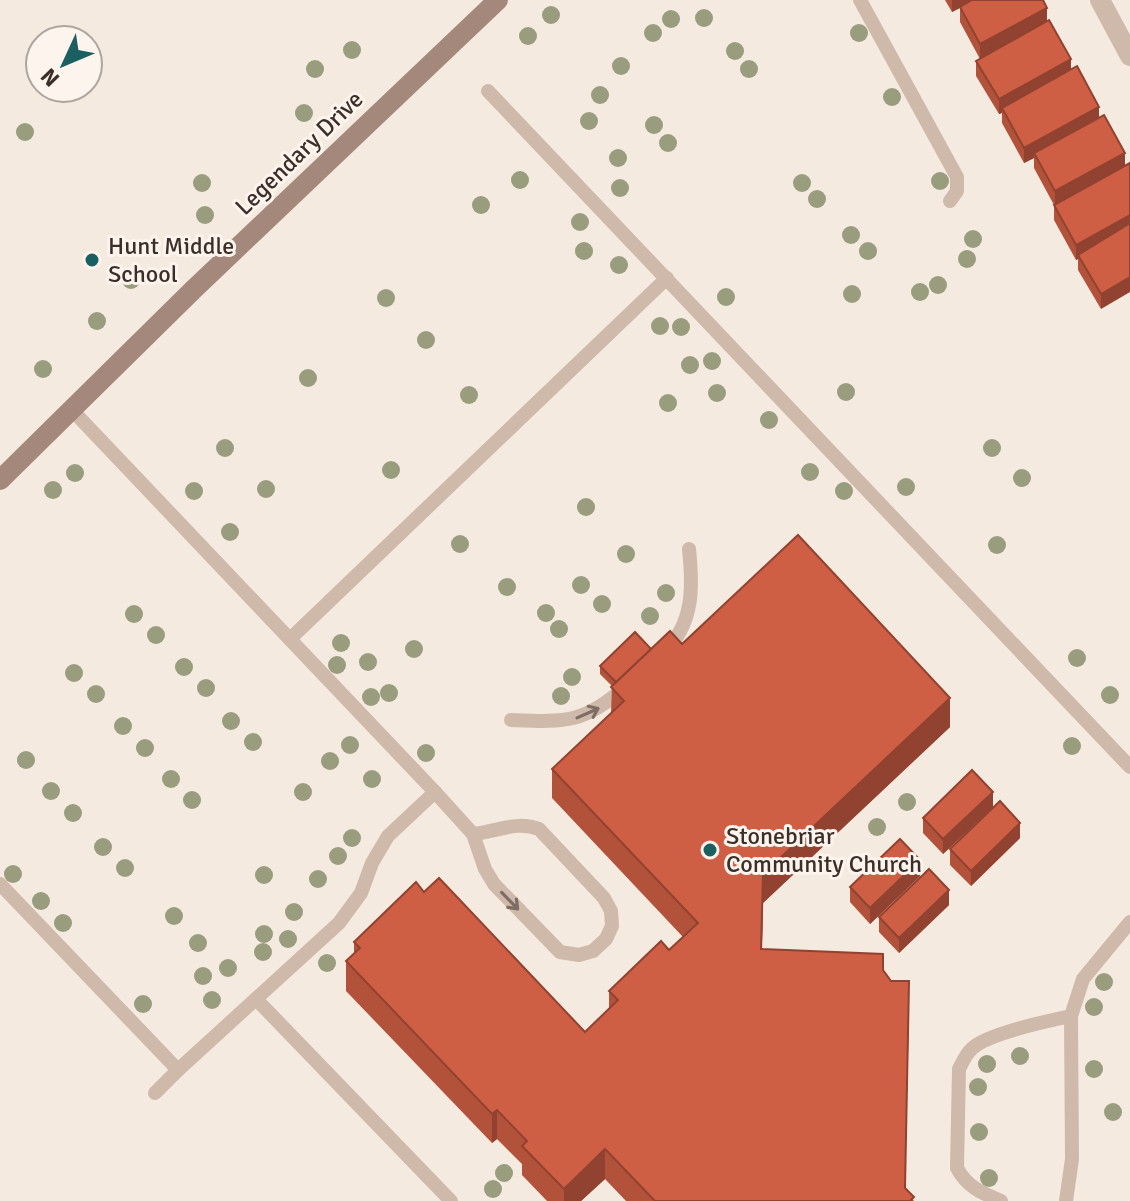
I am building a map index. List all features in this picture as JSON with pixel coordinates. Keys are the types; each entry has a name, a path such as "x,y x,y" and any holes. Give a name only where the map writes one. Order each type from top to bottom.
{"street":[{"name":"Legendary Drive","path":"0,480 194,289 498,0"},
{"path":"1100,0 1130,56"}],"lane":[{"path":"860,0 957,177 957,191 950,201"},
{"path":"488,91 1130,767"},
{"path":"291,638 667,278"},
{"path":"73,411 291,638 473,834 485,869 494,884 560,952 579,955 593,951 606,939 612,926 611,911 604,898 539,829 510,825 496,832 473,834"},
{"path":"511,720 582,718 607,704 673,643 686,621 693,590 689,549"},
{"path":"155,1093 339,923 361,893 372,863 388,836 435,792"},
{"path":"0,884 178,1070"},
{"path":"1066,1201 1072,1159 1071,1016 1083,979 1130,922"},
{"path":"257,1000 451,1201"},
{"path":"1001,1201 975,1190 957,1168 959,1069 966,1054 979,1043 1071,1016"}],"building":[{"path":"972,0 1043,0 1047,8 980,44 960,7"},
{"path":"1049,20 1071,59 999,99 976,61"},
{"path":"1077,66 1099,107 1024,148 1002,108"},
{"path":"1104,115 1125,153 1055,191 1034,153"},
{"path":"1130,163 1130,215 1076,245 1054,205"},
{"path":"1130,223 1130,277 1101,294 1078,255"},
{"name":"Stonebriar Community Church","path":"798,535 950,698 763,874 761,949 883,954 883,970 891,981 909,981 905,1188 914,1197 910,1201 655,1201 605,1149 564,1189 522,1146 527,1141 497,1110 492,1114 346,961 360,948 354,942 416,882 424,892 439,878 585,1032 618,1000 609,991 661,941 669,950 698,923 552,769 624,701 611,687 670,631 682,644"},
{"path":"635,632 651,649 616,682 600,666"},
{"path":"972,770 993,792 943,839 923,818"},
{"path":"1000,801 1020,823 971,871 950,849"},
{"path":"900,839 920,860 870,908 850,887"},
{"path":"929,869 949,890 899,938 879,917"}],"place":[{"name":"Hunt Middle School","path":"92,260"},
{"name":"Stonebriar Community Church","path":"710,850"}]}
